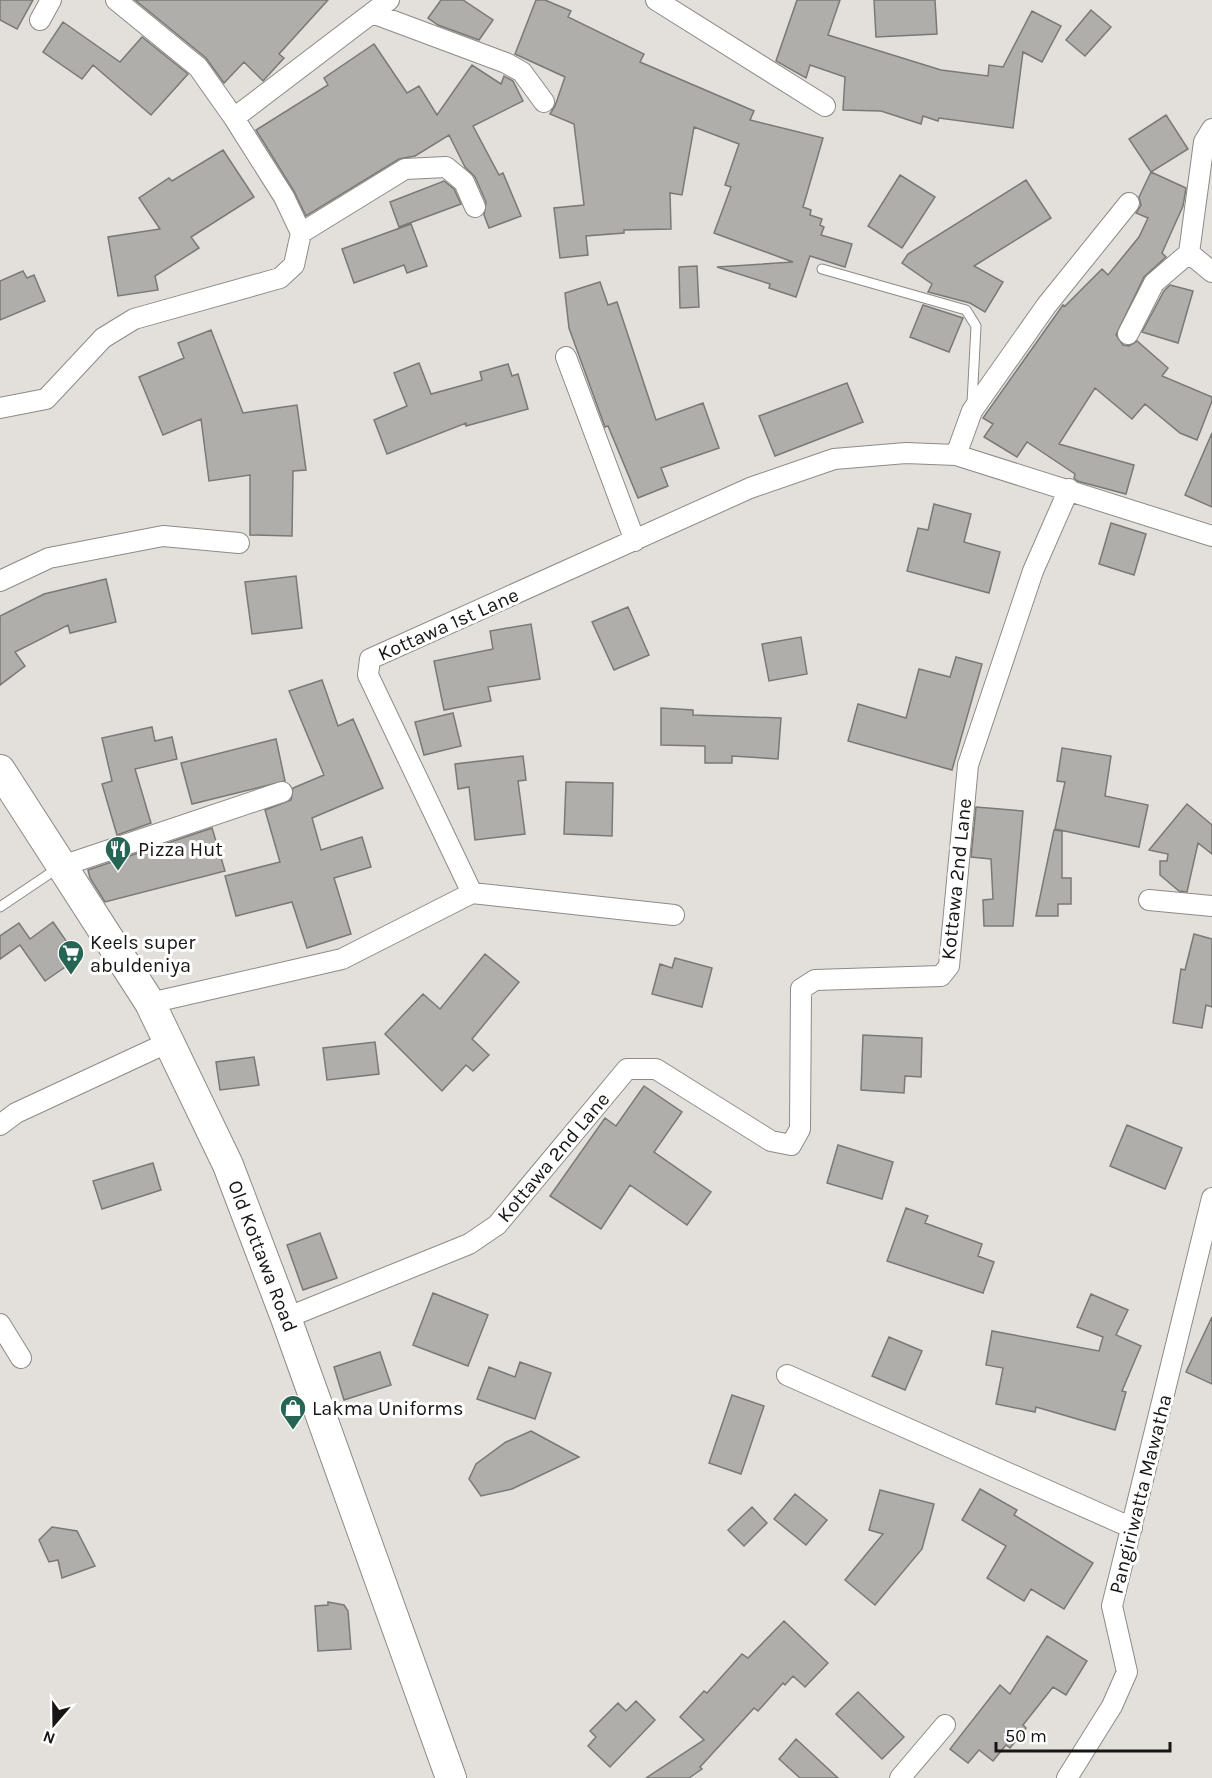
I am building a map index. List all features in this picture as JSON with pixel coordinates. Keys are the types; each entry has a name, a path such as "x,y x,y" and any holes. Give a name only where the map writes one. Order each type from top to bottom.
{"main road":[{"name":"Old Kottawa Road","path":"0,770 150,1003 228,1165 286,1318 451,1778"}],"street":[{"path":"40,20 51,0"},
{"path":"0,408 45,399 103,338 135,319 279,278 294,265 301,233 284,197 234,118 198,67 117,0"},
{"path":"234,118 388,0"},
{"path":"656,0 825,106"},
{"path":"372,13 506,63 522,72 544,102"},
{"path":"1128,334 1154,283 1189,253 1204,142 1212,129"},
{"path":"301,233 405,169 446,167 464,182 475,207"},
{"path":"956,455 972,411 1046,306 1129,203"},
{"path":"1189,253 1212,272"},
{"path":"566,357 634,541"},
{"name":"Kottawa 1st Lane","path":"472,893 368,675 370,659 750,488 834,459 906,453 956,455 1212,536"},
{"name":"Kottawa 2nd Lane","path":"286,1318 469,1244 497,1224 627,1069 656,1069 771,1141 791,1145 800,1129 801,989 815,980 941,976 949,966 968,765 1032,571 1069,489"},
{"path":"0,581 49,558 163,536 239,543"},
{"path":"62,866 282,792"},
{"path":"150,1003 342,959 472,893 674,915"},
{"path":"1149,900 1212,906"},
{"path":"0,1125 16,1113 169,1042"},
{"name":"Pangiriwatta Mawatha","path":"1067,1778 1112,1706 1127,1672 1112,1606 1209,1220 1212,1198"},
{"path":"0,1324 21,1358"},
{"path":"787,1375 1132,1528"},
{"path":"900,1778 945,1725"}],"lane":[{"path":"822,269 966,310 976,326 972,411"},
{"path":"0,907 62,866"}],"building":[{"path":"0,0 33,0 17,29 0,20"},
{"path":"135,0 328,0 279,54 284,58 263,81 244,62 224,83 206,58"},
{"path":"441,0 463,0 493,20 479,40 438,25 428,18"},
{"path":"536,0 545,0 571,11 568,17 644,54 640,62 754,111 750,120 823,138 803,207 811,210 810,215 822,219 820,225 824,227 821,235 852,244 845,267 810,256 796,297 769,288 770,284 717,267 793,262 714,233 731,187 725,185 739,144 694,127 682,195 670,193 671,229 624,230 624,233 586,236 588,255 560,258 554,208 584,205 574,124 550,114 565,77 515,54"},
{"path":"797,0 840,0 828,35 941,70 988,76 989,65 1003,67 1032,11 1061,26 1042,62 1023,52 1013,128 939,118 938,121 923,116 921,124 881,111 843,110 845,77 810,65 806,78 776,61"},
{"path":"874,0 935,0 937,34 876,37"},
{"path":"1091,10 1111,27 1085,56 1066,40"},
{"path":"63,22 120,62 142,37 188,74 151,115 93,65 82,79 43,52"},
{"path":"374,44 407,93 419,86 437,115 472,65 501,84 504,76 513,81 523,101 473,126 499,175 503,173 521,216 489,228 484,215 486,202 475,177 465,167 449,135 415,156 399,159 306,216 294,191 256,130 328,85 324,78"},
{"path":"1166,115 1188,149 1151,172 1129,139"},
{"path":"223,150 254,197 191,237 199,248 155,276 158,290 118,296 108,237 160,229 139,198 169,178 172,181"},
{"path":"1151,172 1186,188 1183,206 1162,253 1166,257 1144,277 1116,335 1123,345 1129,346 1137,341 1168,368 1162,376 1212,397 1212,401 1197,440 1180,433 1145,404 1132,419 1095,388 1059,444 1134,465 1126,494 1077,481 1074,478 1075,474 1027,442 1017,457 984,437 993,424 983,418 1063,305 1065,306 1102,269 1108,275 1139,237 1148,218 1136,213 1141,205 1139,197"},
{"path":"900,175 935,197 902,248 868,226"},
{"path":"1026,180 1051,218 974,266 1003,282 985,312 970,303 928,292 932,284 902,263 908,254"},
{"path":"444,181 454,189 461,204 399,227 390,202"},
{"path":"411,224 427,266 407,273 404,265 354,283 342,249"},
{"path":"697,266 699,307 680,308 679,267"},
{"path":"23,271 27,278 34,275 45,301 0,320 0,281"},
{"path":"600,282 608,305 617,302 656,420 703,403 719,448 661,468 668,486 638,498 608,426 605,427 569,328 565,293"},
{"path":"1170,285 1193,291 1178,343 1142,332 1164,291"},
{"path":"923,305 963,318 949,352 910,337"},
{"path":"211,330 243,413 297,405 306,470 293,471 292,536 250,535 250,475 209,481 201,419 163,435 139,377 184,358 178,343"},
{"path":"419,363 431,394 482,380 480,372 508,364 512,376 518,374 528,409 466,426 466,423 387,454 374,420 407,406 394,373"},
{"path":"847,383 863,422 775,456 759,416"},
{"path":"1212,433 1212,507 1185,495"},
{"path":"934,504 971,514 964,542 1000,552 989,593 907,571 918,528 928,530"},
{"path":"1111,523 1146,534 1134,575 1099,564"},
{"path":"296,576 302,628 252,634 245,582"},
{"path":"106,579 116,622 70,633 68,625 15,652 25,666 0,685 0,616 44,594"},
{"path":"628,607 649,655 614,670 592,622"},
{"path":"531,624 540,679 488,687 491,701 444,710 434,661 493,649 490,631"},
{"path":"801,637 807,674 769,681 762,644"},
{"path":"956,657 982,664 952,770 848,741 858,704 906,718 919,669 950,677"},
{"path":"322,680 338,726 353,719 383,788 312,818 321,850 362,837 371,867 334,878 351,934 307,948 292,902 236,916 225,876 280,862 265,810 291,800 293,788 324,775 289,691"},
{"path":"661,708 693,710 693,715 781,718 778,759 732,756 732,763 705,763 705,746 661,745"},
{"path":"453,713 461,746 424,755 415,722"},
{"path":"152,727 155,741 172,737 177,759 135,769 151,823 117,835 102,784 112,781 102,738"},
{"path":"276,739 285,781 192,804 181,763"},
{"path":"1062,748 1111,756 1105,796 1148,805 1139,847 1055,829 1065,782 1057,781"},
{"path":"523,756 526,780 518,781 525,834 475,840 469,787 458,789 455,764"},
{"path":"566,782 613,783 612,836 564,834"},
{"path":"1187,804 1212,825 1212,854 1198,843 1187,892 1179,891 1160,875 1160,861 1167,861 1168,854 1149,850"},
{"path":"976,807 1023,811 1013,926 984,926 983,900 993,899 991,859 971,857"},
{"path":"212,828 225,871 105,902 90,878 88,870"},
{"path":"1054,830 1062,831 1062,878 1071,878 1071,904 1058,904 1058,916 1036,916"},
{"path":"53,922 78,958 45,981 20,945 0,959 0,936 19,923 30,939"},
{"path":"1194,934 1212,939 1212,1007 1206,1005 1202,1028 1173,1023 1181,969 1185,970"},
{"path":"485,954 519,982 472,1039 489,1055 473,1071 466,1065 442,1091 385,1034 423,994 440,1009"},
{"path":"675,958 712,968 702,1007 652,994 660,964 672,968"},
{"path":"863,1035 922,1038 921,1077 905,1076 904,1093 861,1090"},
{"path":"375,1042 379,1074 327,1080 323,1048"},
{"path":"254,1057 259,1085 220,1090 216,1062"},
{"path":"644,1086 682,1112 654,1152 711,1192 687,1225 630,1185 601,1229 550,1196 605,1118 616,1126"},
{"path":"1127,1125 1182,1148 1165,1189 1110,1166"},
{"path":"838,1145 893,1162 882,1199 827,1183"},
{"path":"153,1163 161,1190 102,1209 93,1181"},
{"path":"906,1208 928,1216 925,1223 982,1244 978,1256 994,1262 983,1293 887,1261"},
{"path":"320,1233 337,1278 303,1290 287,1245"},
{"path":"433,1293 488,1315 468,1366 413,1345"},
{"path":"1091,1294 1128,1310 1116,1335 1141,1346 1122,1391 1126,1392 1115,1430 1036,1407 1035,1412 996,1404 1003,1368 986,1365 992,1331 1099,1351 1103,1337 1077,1327"},
{"path":"1212,1317 1212,1384 1186,1372"},
{"path":"889,1337 922,1351 905,1390 872,1376"},
{"path":"380,1352 391,1385 344,1400 334,1367"},
{"path":"520,1362 551,1373 535,1419 477,1399 489,1367 515,1377"},
{"path":"732,1395 764,1406 741,1474 709,1463"},
{"path":"531,1431 579,1457 512,1489 481,1496 469,1479 476,1464 506,1442"},
{"path":"980,1489 1017,1510 1014,1515 1093,1563 1064,1609 1031,1589 1024,1601 987,1578 1006,1546 962,1520"},
{"path":"880,1490 934,1504 922,1549 875,1605 845,1580 883,1534 869,1530"},
{"path":"795,1494 827,1520 806,1545 774,1519"},
{"path":"752,1507 767,1523 744,1546 728,1530"},
{"path":"52,1527 77,1531 95,1566 62,1578 58,1560 49,1562 39,1540"},
{"path":"328,1602 344,1605 348,1611 351,1649 318,1651 315,1606 328,1605"},
{"path":"784,1621 828,1663 805,1687 793,1676 785,1685 783,1683 758,1711 754,1708 700,1767 702,1769 689,1778 646,1778 704,1740 680,1717 704,1691 707,1693 742,1654 748,1658"},
{"path":"1047,1636 1087,1661 1066,1695 1053,1687 1023,1725 1026,1728 1010,1748 1006,1745 993,1761 979,1750 968,1763 950,1749 1000,1685 1010,1694"},
{"path":"858,1692 904,1737 882,1759 836,1714"},
{"path":"636,1701 655,1720 610,1767 588,1746 596,1737 590,1731 618,1703 626,1711"},
{"path":"796,1739 838,1778 800,1778 779,1759"}],"place":[{"name":"Pizza Hut","path":"118,872"},
{"name":"Keels super abuldeniya","path":"71,976"},
{"name":"Lakma Uniforms","path":"293,1431"}]}
